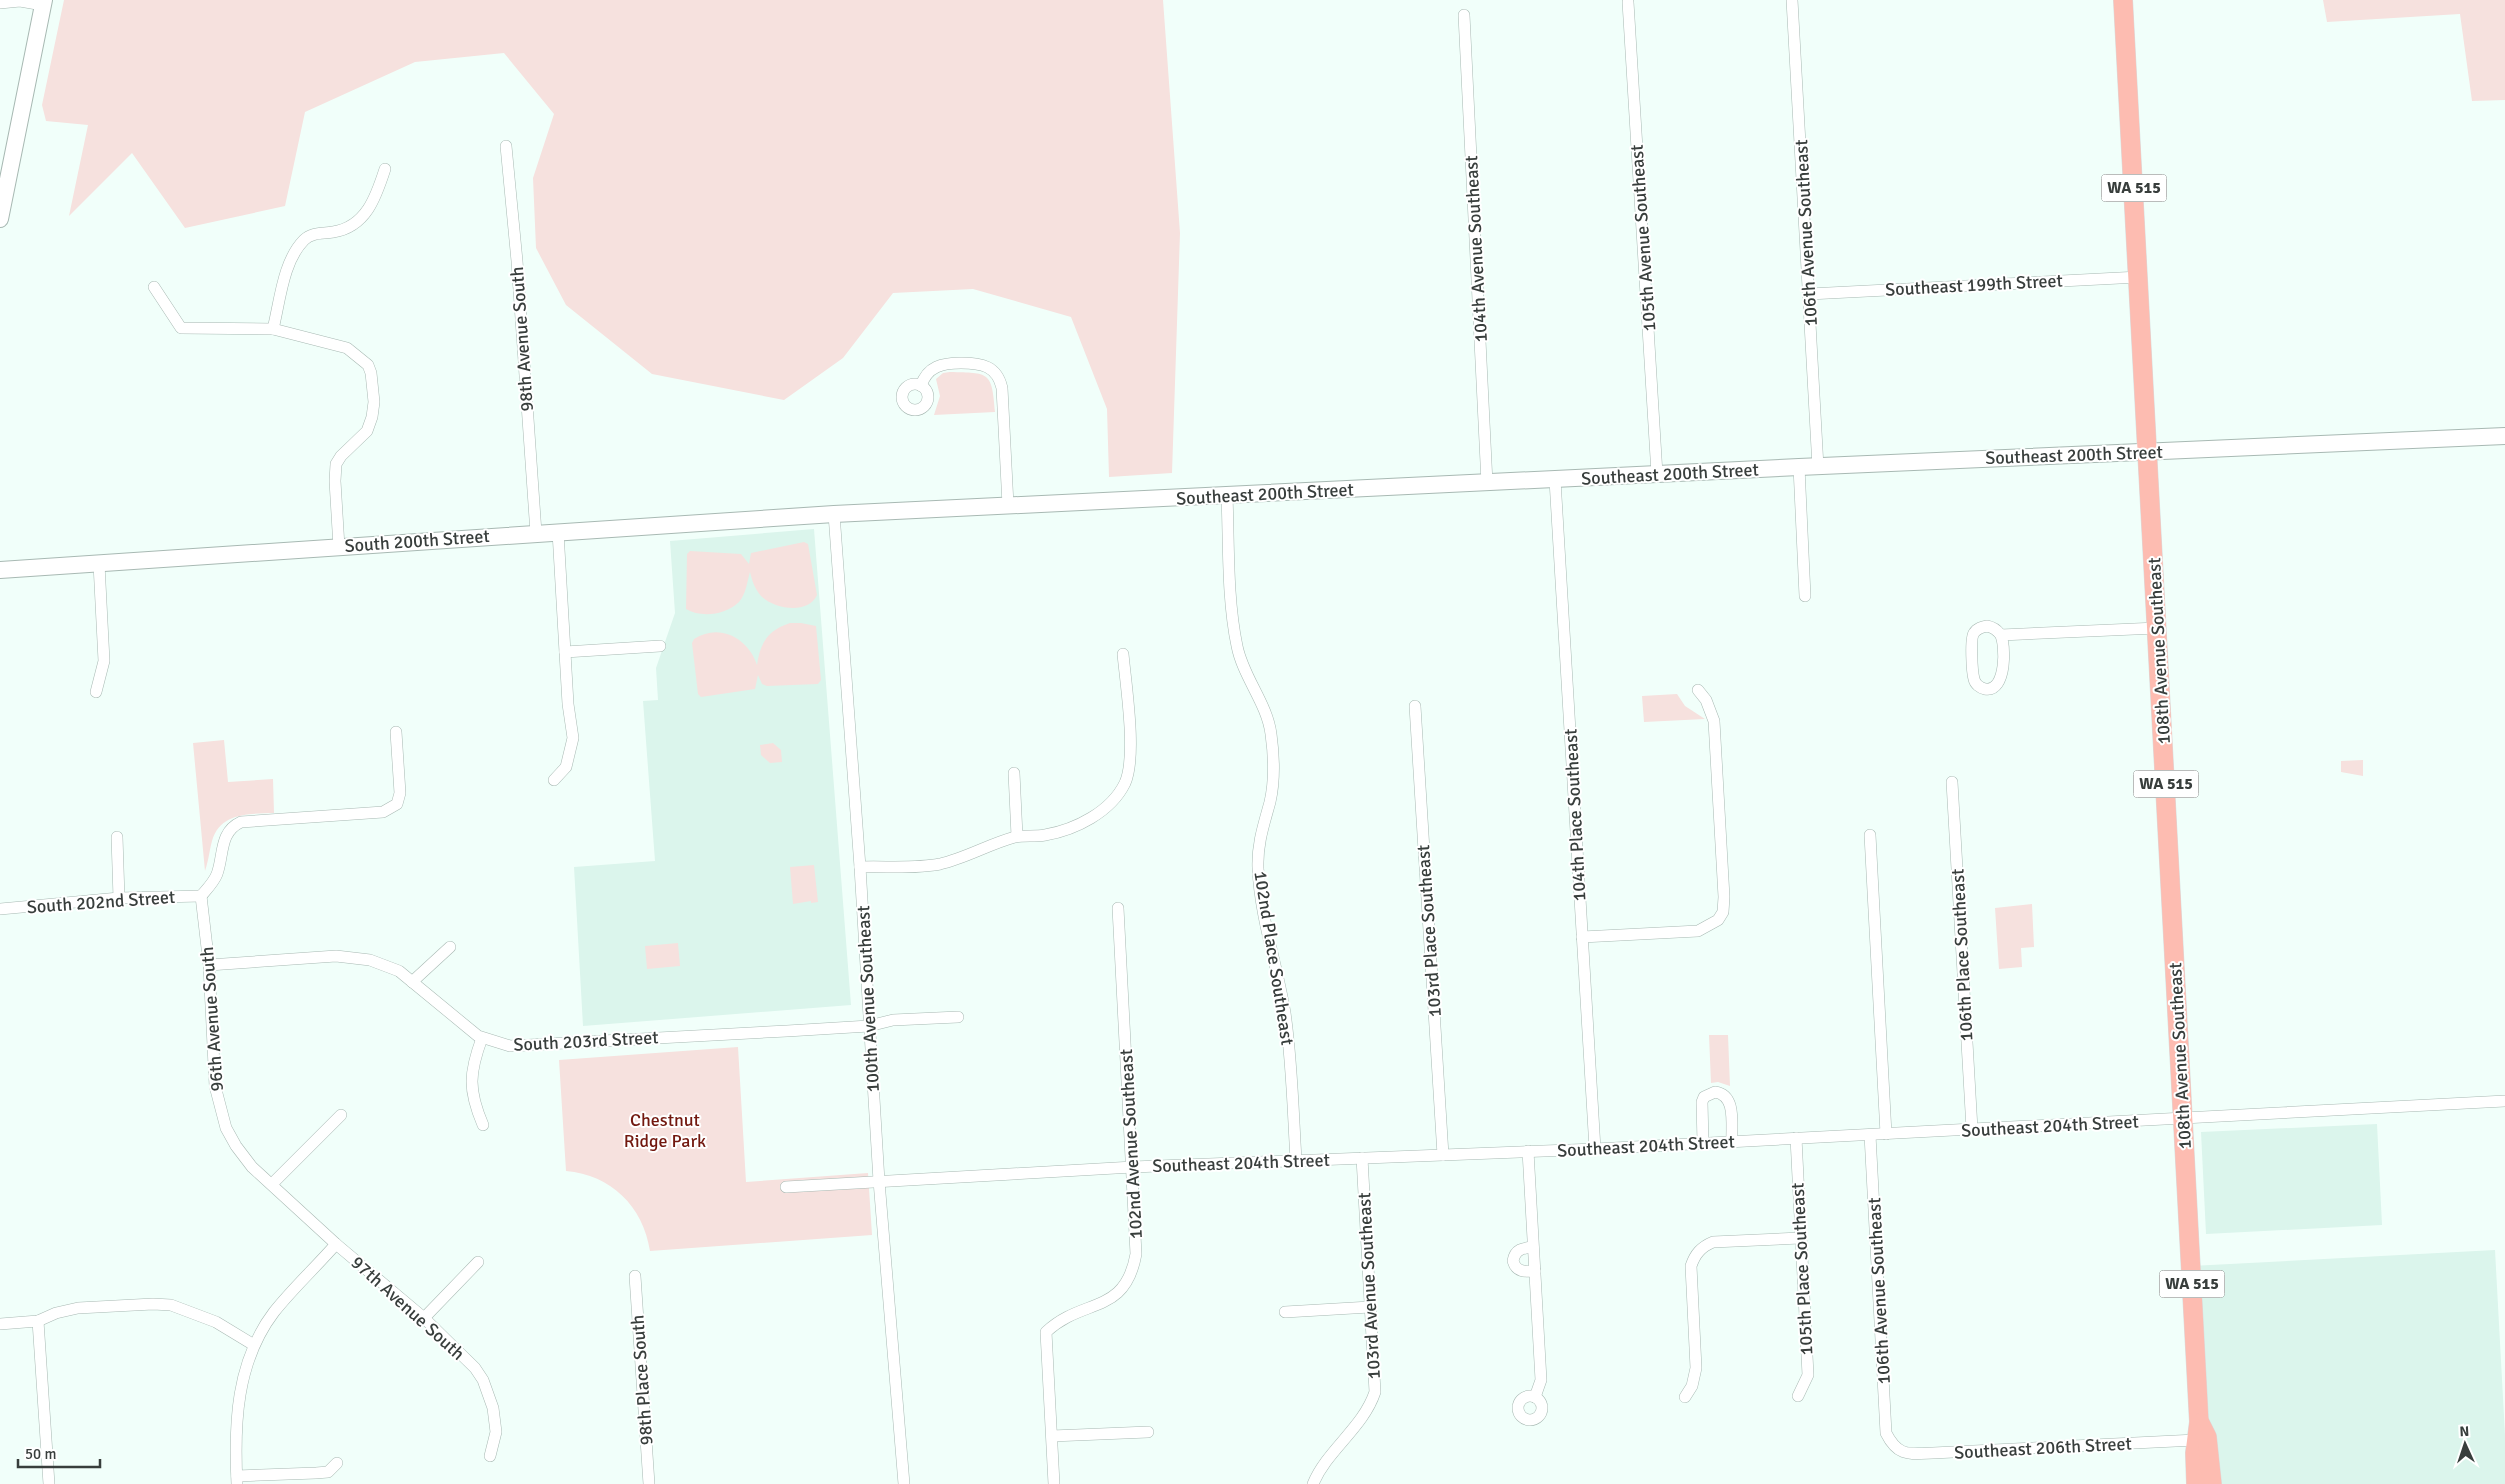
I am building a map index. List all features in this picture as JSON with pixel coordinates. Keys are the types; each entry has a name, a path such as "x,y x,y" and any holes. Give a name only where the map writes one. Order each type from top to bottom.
{"main road":[{"name":"108th Avenue Southeast","path":"2123,0 2149,452 2183,1120 2197,1431 2196,1484"},
{"name":"108th Avenue Southeast","path":"2197,1431 2207,1437 2212,1484"}],"street":[{"name":"106th Avenue Southeast","path":"1792,0 1818,467"},
{"path":"0,3 20,1 44,2 0,219"},
{"name":"105th Avenue Southeast","path":"1628,2 1657,474"},
{"name":"104th Avenue Southeast","path":"1464,15 1487,483"},
{"name":"98th Avenue South","path":"506,146 517,261 536,533"},
{"path":"273,329 290,263 296,250 305,238 318,233 346,230 362,217 374,202 385,169"},
{"name":"Southeast 199th Street","path":"1809,294 2139,277"},
{"path":"154,287 181,328 273,329 346,348 359,356 368,365 371,374 374,402 372,417 367,431 341,456 336,464 335,481 339,546"},
{"path":"921,386 929,372 944,363 978,363 986,365 998,375 1002,388 1008,505"},
{"name":"Southeast 200th Street","path":"834,514 1799,467 2505,436"},
{"path":"1799,467 1805,596"},
{"name":"104th Place Southeast","path":"1555,480 1595,1149"},
{"name":"102nd Place Southeast","path":"1227,496 1233,617 1237,648 1244,670 1271,731 1274,777 1270,801 1260,832 1258,865 1260,895 1284,1011 1289,1046 1296,1160"},
{"name":"South 200th Street","path":"0,570 834,514"},
{"name":"100th Avenue Southeast","path":"834,514 860,867 879,1182 904,1484"},
{"path":"554,780 566,767 573,738 568,704 558,532"},
{"path":"96,692 104,661 98,564"},
{"path":"1987,626 1995,628 2001,635 2003,675 1998,684 1992,688 1985,689 1978,685 1974,679 1973,634 1978,628 1987,626"},
{"path":"2001,635 2157,628"},
{"path":"565,652 660,646"},
{"path":"860,867 937,864 963,857 992,844 1017,836 1044,836 1071,828 1095,814 1116,797 1125,782 1129,768 1130,748 1123,654"},
{"path":"1582,937 1698,931 1718,920 1723,912 1724,897 1714,721 1706,700 1698,690"},
{"name":"103rd Place Southeast","path":"1415,706 1443,1155"},
{"path":"201,896 216,877 224,842 235,825 241,822 383,812 397,804 400,793 396,732"},
{"path":"1014,773 1017,836"},
{"name":"106th Place Southeast","path":"1952,782 1972,1129"},
{"path":"1870,835 1886,1134"},
{"path":"117,837 119,898"},
{"name":"South 202nd Street","path":"0,909 119,898 201,896"},
{"name":"96th Avenue South","path":"201,896 209,965 215,1086 220,1108 226,1128 236,1146 252,1167 272,1184"},
{"name":"102nd Avenue Southeast","path":"1052,1436 1046,1332 1057,1321 1110,1300 1122,1290 1133,1272 1136,1254 1133,1167 1118,908"},
{"path":"412,982 450,947"},
{"name":"South 203rd Street","path":"209,965 336,956 354,957 383,964 412,982 463,1026 482,1038 510,1046 869,1026 893,1020 958,1018"},
{"path":"482,1038 473,1062 471,1087 474,1104 483,1125"},
{"path":"1703,1143 1702,1102 1704,1097 1715,1092 1724,1095 1729,1100 1732,1142"},
{"name":"Southeast 204th Street","path":"786,1187 1133,1167 1595,1149 2183,1120 2505,1101"},
{"path":"272,1184 341,1115"},
{"name":"106th Avenue Southeast","path":"1870,1135 1886,1433 1892,1446"},
{"name":"105th Place Southeast","path":"1796,1138 1808,1375 1805,1386 1798,1396"},
{"path":"1528,1151 1541,1380 1535,1397"},
{"name":"103rd Avenue Southeast","path":"1313,1484 1319,1470 1364,1415 1375,1392 1362,1158"},
{"name":"97th Avenue South","path":"272,1184 336,1244 424,1318 475,1368 483,1380 495,1421 496,1432 490,1456"},
{"path":"1685,1398 1692,1386 1696,1368 1691,1266 1699,1251 1703,1246 1713,1242 1800,1238"},
{"path":"336,1244 274,1312 254,1346 239,1393 236,1429 237,1480 328,1472 337,1463"},
{"path":"1533,1247 1520,1249 1516,1252 1513,1261 1517,1269 1535,1271"},
{"path":"424,1318 478,1262"},
{"name":"98th Place South","path":"635,1276 649,1484"},
{"path":"0,1324 38,1321 56,1313 78,1308 145,1304 171,1305 216,1322 254,1346"},
{"path":"1285,1312 1370,1307"},
{"path":"38,1321 49,1484"},
{"name":"Southeast 206th Street","path":"1892,1446 1902,1453 1933,1453 2197,1431"},
{"path":"1054,1484 1052,1436 1148,1432"}],"shaded area":[{"path":"814,529 851,1005 583,1026 574,867 655,861 643,701 658,700 656,668 675,613 670,541"},
{"path":"2377,1124 2382,1225 2206,1234 2201,1132"},
{"path":"2495,1250 2505,1435 2505,1484 2203,1484 2191,1266"}],"green space":[{"path":"64,0 1163,0 1180,233 1172,473 1109,477 1107,409 1071,317 973,289 893,293 843,358 784,400 652,374 566,305 536,248 533,178 554,114 504,53 415,62 305,112 285,206 185,228 132,153 69,216 88,125 46,121 42,105"},
{"path":"2323,0 2505,0 2505,100 2472,101 2460,14 2327,22"},
{"path":"943,373 981,374 986,377 992,389 995,412 934,415 940,396 936,379"},
{"path":"804,542 808,544 817,595 813,601 806,605 799,608 790,608 767,601 757,591 750,572 743,595 734,606 713,614 699,614 686,609 687,554 690,551 741,554 749,564 751,553"},
{"path":"790,623 816,626 821,680 818,684 767,686 762,684 758,675 755,689 701,697 698,694 692,643 694,639 714,632 732,636 747,648 757,665 760,650 766,638 776,629"},
{"path":"1677,694 1685,706 1705,719 1644,722 1642,696"},
{"path":"224,740 228,782 273,779 274,813 237,816 222,825 212,841 205,871 193,743"},
{"path":"773,743 781,750 782,762 770,763 761,755 760,745"},
{"path":"2363,760 2363,776 2341,772 2341,761"},
{"path":"814,865 818,902 811,903 811,901 793,904 790,867"},
{"path":"2032,904 2034,947 2021,948 2022,967 1999,969 1995,908"},
{"path":"678,943 680,966 647,969 645,946"},
{"path":"1709,1035 1728,1035 1730,1086 1718,1082 1711,1083"},
{"name":"Chestnut Ridge Park","path":"738,1047 746,1182 868,1173 872,1235 650,1251 640,1220 622,1196 611,1186 597,1179 566,1171 559,1060"}]}
